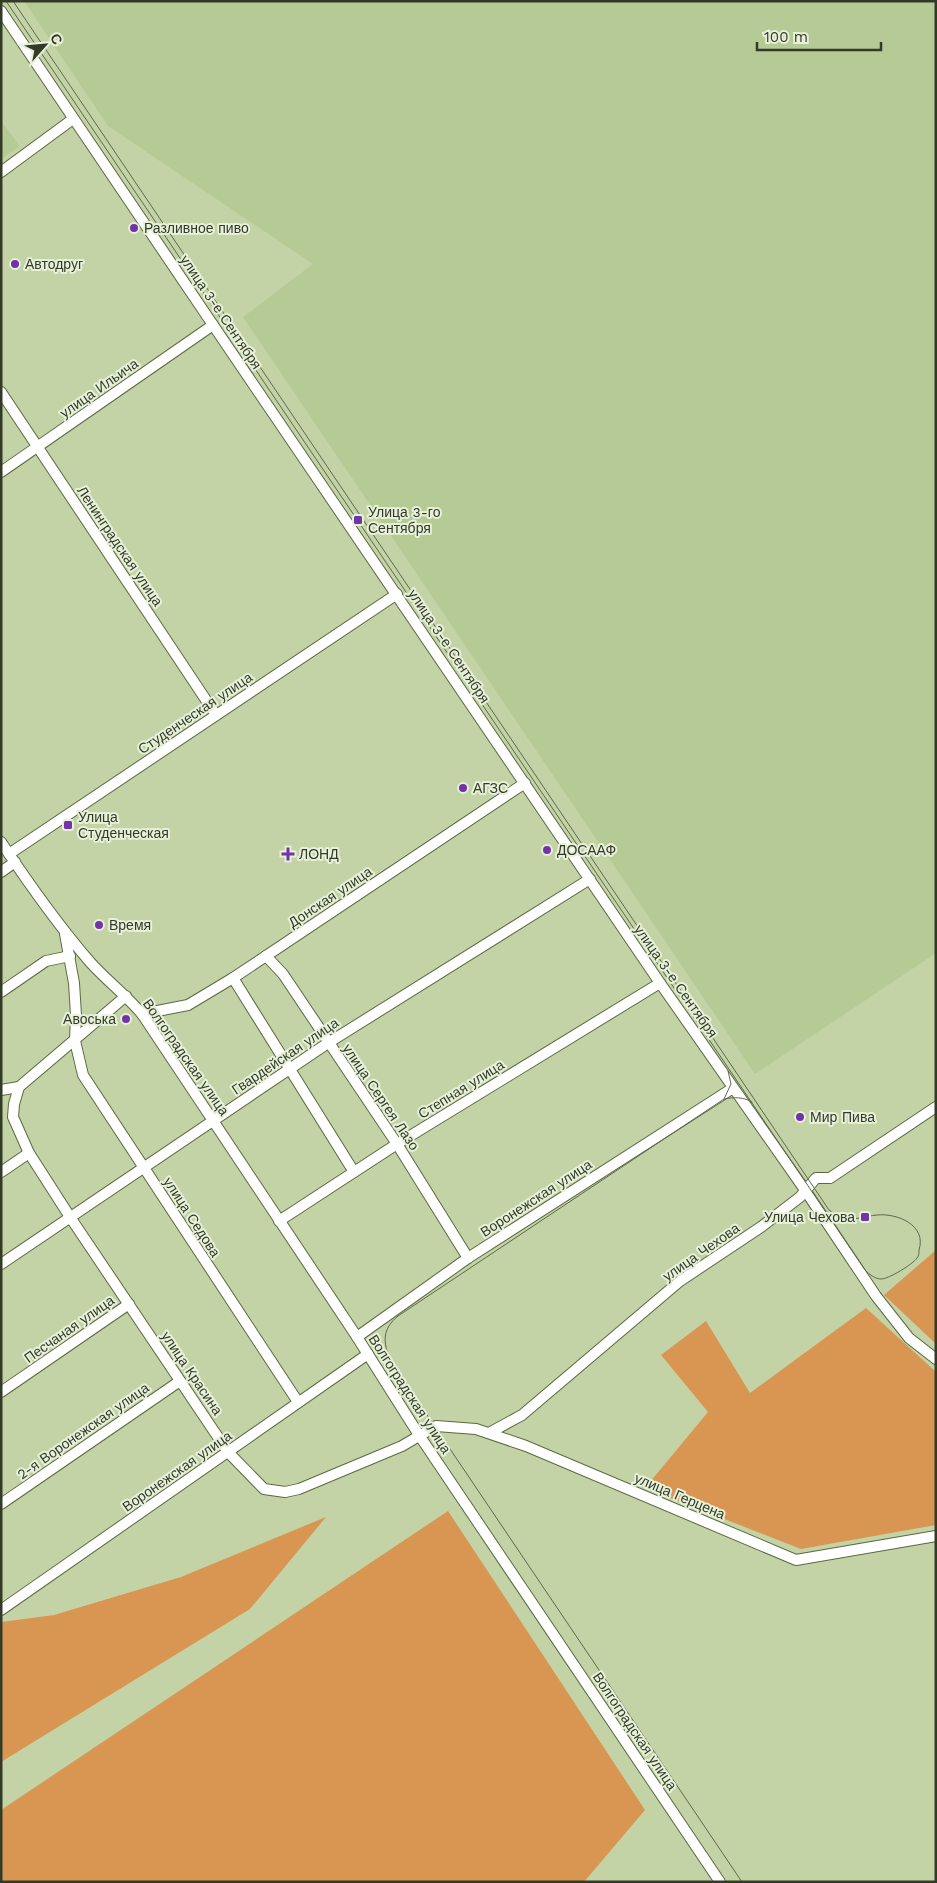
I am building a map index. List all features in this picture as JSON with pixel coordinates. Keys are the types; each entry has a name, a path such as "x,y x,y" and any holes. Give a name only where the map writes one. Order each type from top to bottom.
{"street":[{"name":"улица 3-е Сентября","path":"1,11 660,983 805,1190 876,1296 910,1338 936,1358"},
{"path":"1,172 73,119"},
{"name":"улица Ильича","path":"1,472 213,325"},
{"name":"Ленинградская улица","path":"1,392 216,715"},
{"name":"Студенческая улица","path":"1,872 12,858 216,715 396,594"},
{"name":"Донская улица","path":"142,1014 188,1005 233,978 525,783"},
{"name":"Волгоградская улица","path":"1,842 65,932 92,965 126,996 142,1014 357,1337 419,1435 720,1882"},
{"name":"Гвардейская улица","path":"1,1264 328,1042 590,879"},
{"name":"Волгоградская улица","path":"65,932 76,999 75,1041"},
{"path":"1,992 46,961 70,956"},
{"name":"улица Сергея Лазо","path":"266,956 283,974 397,1144 468,1258"},
{"path":"233,978 354,1172"},
{"name":"Степная улица","path":"279,1221 397,1144 660,983"},
{"path":"1,1090 19,1087 126,996"},
{"name":"улица Седова","path":"75,1041 83,1075 298,1402"},
{"name":"улица Красина","path":"19,1087 14,1104 13,1117 29,1153 228,1452 260,1486 270,1491 285,1492 299,1489 402,1446 419,1435"},
{"name":"Воронежская улица","path":"357,1337 468,1258 734,1088"},
{"name":"улица Чехова","path":"489,1433 522,1415 680,1281 761,1227 800,1198 816,1178 830,1178 936,1107"},
{"path":"1,1172 29,1153"},
{"name":"Песчаная улица","path":"1,1392 129,1304"},
{"name":"Воронежская улица","path":"1,1610 368,1354"},
{"name":"2-я Воронежская улица","path":"1,1504 180,1380"},
{"name":"улица Герцена","path":"419,1435 436,1426 476,1429 489,1433 526,1446 796,1560 936,1536"}],"shaded area":[{"path":"24,1 936,1 936,953 755,1074 243,317 313,264 108,126"},
{"path":"1,121 20,146 1,159"},
{"path":"936,1250 936,1344 884,1295"},
{"path":"866,1308 936,1372 936,1525 801,1549 645,1488 708,1412 661,1355 706,1321 750,1393"},
{"path":"448,1511 645,1810 584,1882 1,1882 1,1810"},
{"path":"326,1517 250,1609 1,1762 1,1622 54,1615 181,1577"}],"tram line":[{"path":"6,1 865,1270 870,1275 881,1279 889,1277 915,1261 919,1254 919,1234 909,1222 885,1215 847,1219 839,1217 829,1210 13,1"},
{"path":"724,1099 731,1084 728,1071"},
{"path":"742,1882 390,1360 385,1336 389,1326 398,1316 724,1099 739,1098 752,1102"}],"place":[{"name":"Разливное пиво","path":"134,228"},
{"name":"Автодруг","path":"15,264"},
{"name":"Улица 3-го Сентября","path":"358,520"},
{"name":"АГЗС","path":"463,788"},
{"name":"Улица Студенческая","path":"68,825"},
{"name":"ДОСААФ","path":"547,850"},
{"name":"ЛОНД","path":"288,854"},
{"name":"Время","path":"99,925"},
{"name":"Авоська","path":"126,1019"},
{"name":"Мир Пива","path":"800,1117"},
{"name":"Улица Чехова","path":"865,1217"}]}
